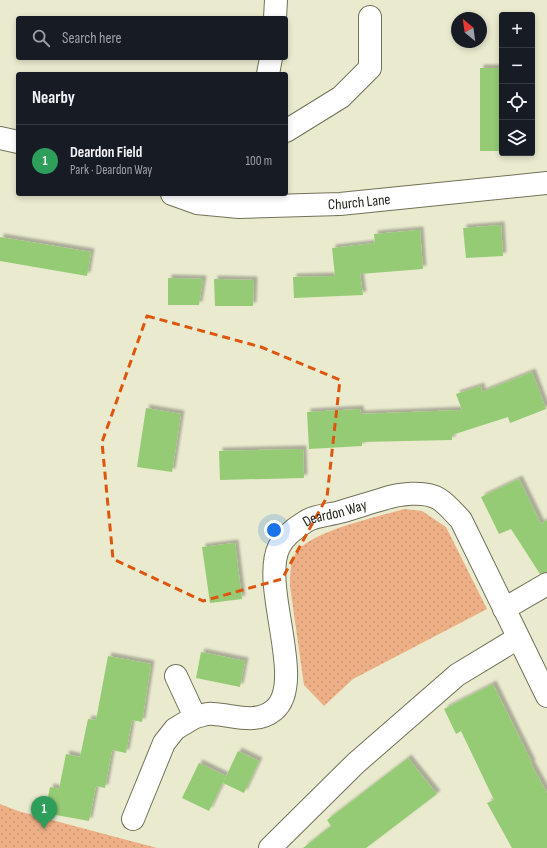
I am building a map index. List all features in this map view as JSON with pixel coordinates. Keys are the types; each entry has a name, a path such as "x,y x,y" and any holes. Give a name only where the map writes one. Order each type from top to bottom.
{"street":[{"path":"275,16 276,0"},
{"path":"288,130 341,97 370,68 370,17"},
{"path":"268,72 272,60"},
{"path":"0,138 16,142"},
{"name":"Church Lane","path":"178,196 197,203 219,199 239,207 340,204 547,183"},
{"name":"Deardon Way","path":"133,819 164,743 175,729 195,717 212,713 245,719 263,715 275,709 283,696 286,686 285,668 280,617 274,587 274,566 279,547 291,532 306,520 395,495 416,494 439,499 461,520 547,696"},
{"path":"504,609 547,584"},
{"path":"270,848 356,763 457,675 518,638"},
{"path":"176,676 195,717"}],"highlighted area":[{"path":"147,316 261,347 340,380 327,497 282,579 203,601 113,559 102,442"}],"shaded area":[{"path":"404,509 422,511 446,527 487,609 353,679 324,706 304,685 290,586 291,567 295,553 307,543 333,530"},
{"path":"0,804 18,811 157,848 0,848"}],"building":[{"path":"480,68 499,68 499,151 480,151"},
{"path":"501,225 503,256 466,258 463,228"},
{"path":"420,230 423,269 360,274 363,295 294,298 293,277 335,276 332,248 375,243 374,234"},
{"path":"0,237 91,252 87,276 0,261"},
{"path":"168,278 203,279 199,305 168,305"},
{"path":"214,279 254,280 253,306 215,306"},
{"path":"532,372 546,409 510,423 508,417 452,435 452,440 362,442 362,446 309,449 307,412 360,409 361,414 462,410 456,394 481,386 482,392"},
{"path":"146,408 181,414 172,472 137,467"},
{"path":"303,449 304,478 220,480 219,451"},
{"path":"519,479 541,524 547,520 547,572 540,574 511,529 499,534 481,497"},
{"path":"235,543 242,599 210,603 202,547"},
{"path":"201,652 245,661 240,687 196,678"},
{"path":"108,656 151,664 142,722 132,720 126,753 112,750 105,788 96,786 89,821 45,813 50,787 59,789 66,754 80,757 88,719 96,720"},
{"path":"493,684 532,763 531,764 547,793 547,848 512,848 487,803 494,800 461,731 456,734 444,709"},
{"path":"238,751 259,761 244,793 223,783"},
{"path":"408,758 437,794 366,848 303,848 331,826 327,820"},
{"path":"199,763 226,776 209,811 182,798"}],"place":[{"name":"Deardon Field","path":"44,829"}]}
